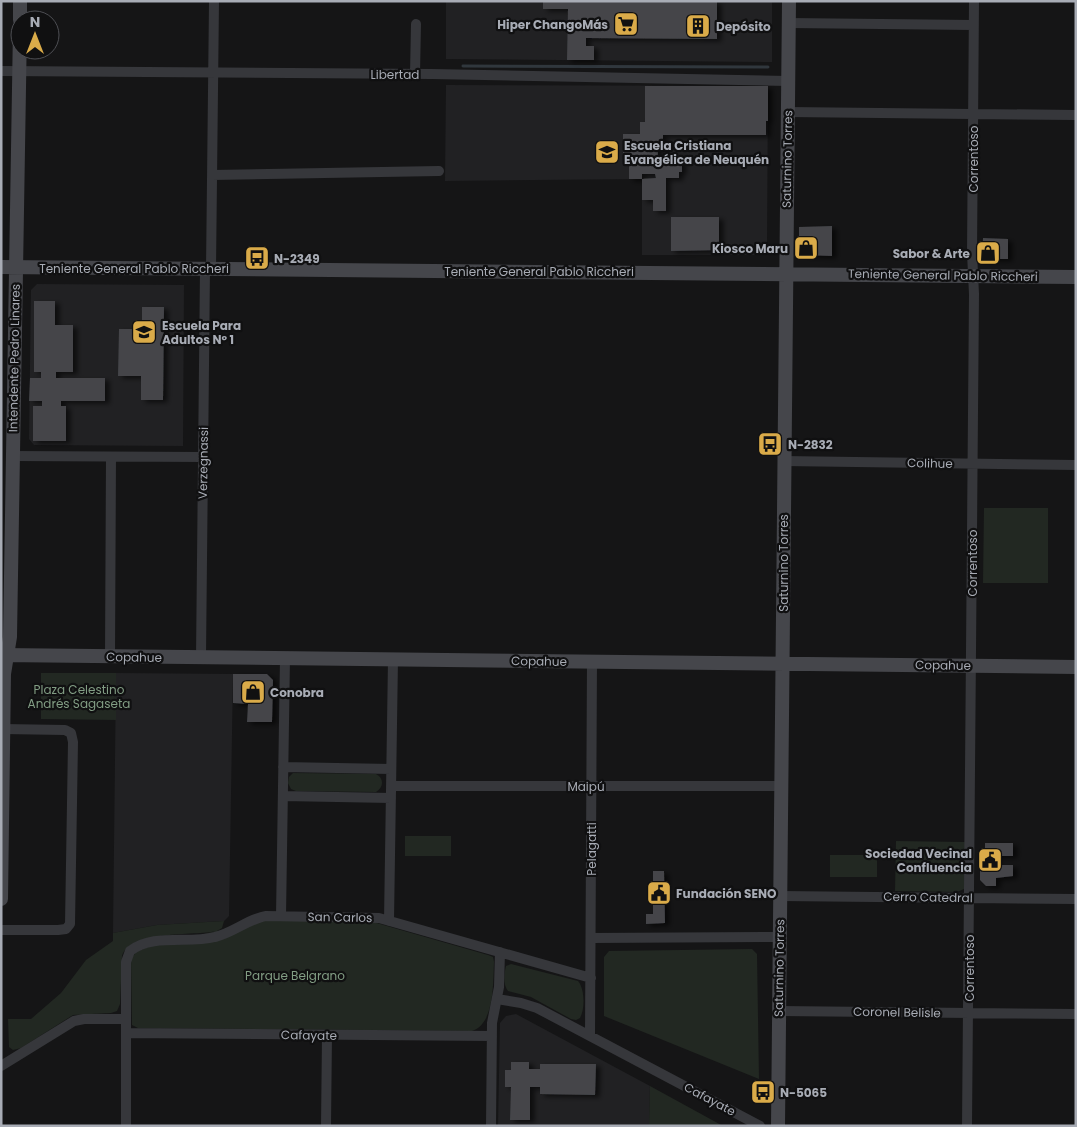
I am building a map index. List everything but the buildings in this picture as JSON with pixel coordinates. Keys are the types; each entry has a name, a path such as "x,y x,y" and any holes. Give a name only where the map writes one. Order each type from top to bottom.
{"street":[{"name":"Verzegnassi","path":"201,657 203,457 212,174 214,1"},
{"name":"Saturnino Torres","path":"778,1126 783,461 789,1"},
{"name":"Correntoso","path":"967,1126 973,464 974,1"},
{"path":"789,23 974,25"},
{"path":"415,74 416,24"},
{"name":"Intendente Pedro Linares","path":"1,899 2,706 4,655 10,637 19,60"},
{"name":"Libertad","path":"1,71 415,74 788,81"},
{"path":"788,112 1076,115"},
{"path":"212,174 439,171"},
{"name":"Teniente General Pablo Riccheri","path":"1,267 1076,277"},
{"path":"12,456 203,457"},
{"path":"110,656 111,457"},
{"name":"Colihue","path":"783,461 1076,465"},
{"name":"Copahue","path":"4,655 1076,667"},
{"path":"281,916 285,658"},
{"path":"388,921 393,659"},
{"name":"Pelagatti","path":"590,1036 592,661"},
{"path":"1,930 58,930 68,927 71,917 73,751 73,738 70,733 62,730 3,729"},
{"path":"283,767 391,769"},
{"name":"Maipú","path":"391,786 781,786"},
{"path":"283,796 391,798"},
{"name":"Cerro Catedral","path":"780,896 1076,899"},
{"name":"San Carlos","path":"126,1019 126,962 130,951 142,944 154,941 212,938 261,917 364,916 388,921 591,978"},
{"path":"591,938 780,937"},
{"path":"491,1126 492,1036 493,1018 500,980 500,952"},
{"name":"Cafayate","path":"497,999 537,1008 760,1126"},
{"name":"Coronel Belisle","path":"779,1011 1076,1014"},
{"path":"1,1066 74,1021 84,1019 126,1019 126,1126"},
{"name":"Cafayate","path":"126,1033 492,1036"},
{"path":"326,1126 327,1035"}],"shaded area":[{"path":"446,1 772,1 772,62 446,59"},
{"name":"Escuela Cristiana Evangélica de Neuquén","path":"446,85 768,86 767,246 759,255 642,255 642,179 445,181"},
{"path":"37,284 184,285 183,446 34,445 29,439 31,290"},
{"path":"116,673 233,674 229,916 224,921 157,925 113,933"},
{"path":"516,1014 650,1086 649,1126 498,1126 500,1023 506,1016"}],"green space":[{"path":"984,508 1048,508 1048,583 983,583"},
{"name":"Plaza Celestino Andrés Sagaseta","path":"41,673 116,673 116,720 41,719"},
{"path":"293,773 376,774 382,780 382,783 376,792 296,791 291,789 288,783 289,777"},
{"path":"405,836 451,836 451,856 405,856"},
{"path":"896,841 965,842 964,889 957,892 895,891"},
{"path":"830,855 877,855 877,877 830,877"},
{"name":"Parque Belgrano","path":"266,920 373,922 493,957 493,990 489,1011 480,1027 472,1031 138,1028 132,1025 131,959 136,952 151,946"},
{"path":"224,921 222,928 217,931 164,936 137,942 127,948 122,956 120,1004 117,1011 73,1015 21,1048 13,1050 9,1047 8,1019 31,1019 61,993 86,960 113,941 113,933 157,925"},
{"path":"752,949 757,954 759,1079 604,1016 604,957 609,951"},
{"path":"511,964 578,981 584,999 580,1018 576,1020 571,1019 531,997 508,991 505,983 505,972 506,966"},
{"path":"650,1086 723,1126 649,1126"}],"waterway":[{"path":"463,66 768,67"}],"place":[{"name":"Hiper ChangoMás","path":"626,24"},
{"name":"Depósito","path":"698,26"},
{"name":"Escuela Cristiana Evangélica de Neuquén","path":"607,152"},
{"name":"Kiosco Maru","path":"806,248"},
{"name":"Sabor & Arte","path":"988,253"},
{"name":"N-2349","path":"257,258"},
{"name":"Escuela Para Adultos N° 1","path":"144,332"},
{"name":"N-2832","path":"770,444"},
{"name":"Conobra","path":"253,692"},
{"name":"Sociedad Vecinal Confluencia","path":"990,860"},
{"name":"Fundación SENO","path":"659,893"},
{"name":"N-5065","path":"763,1092"}]}
